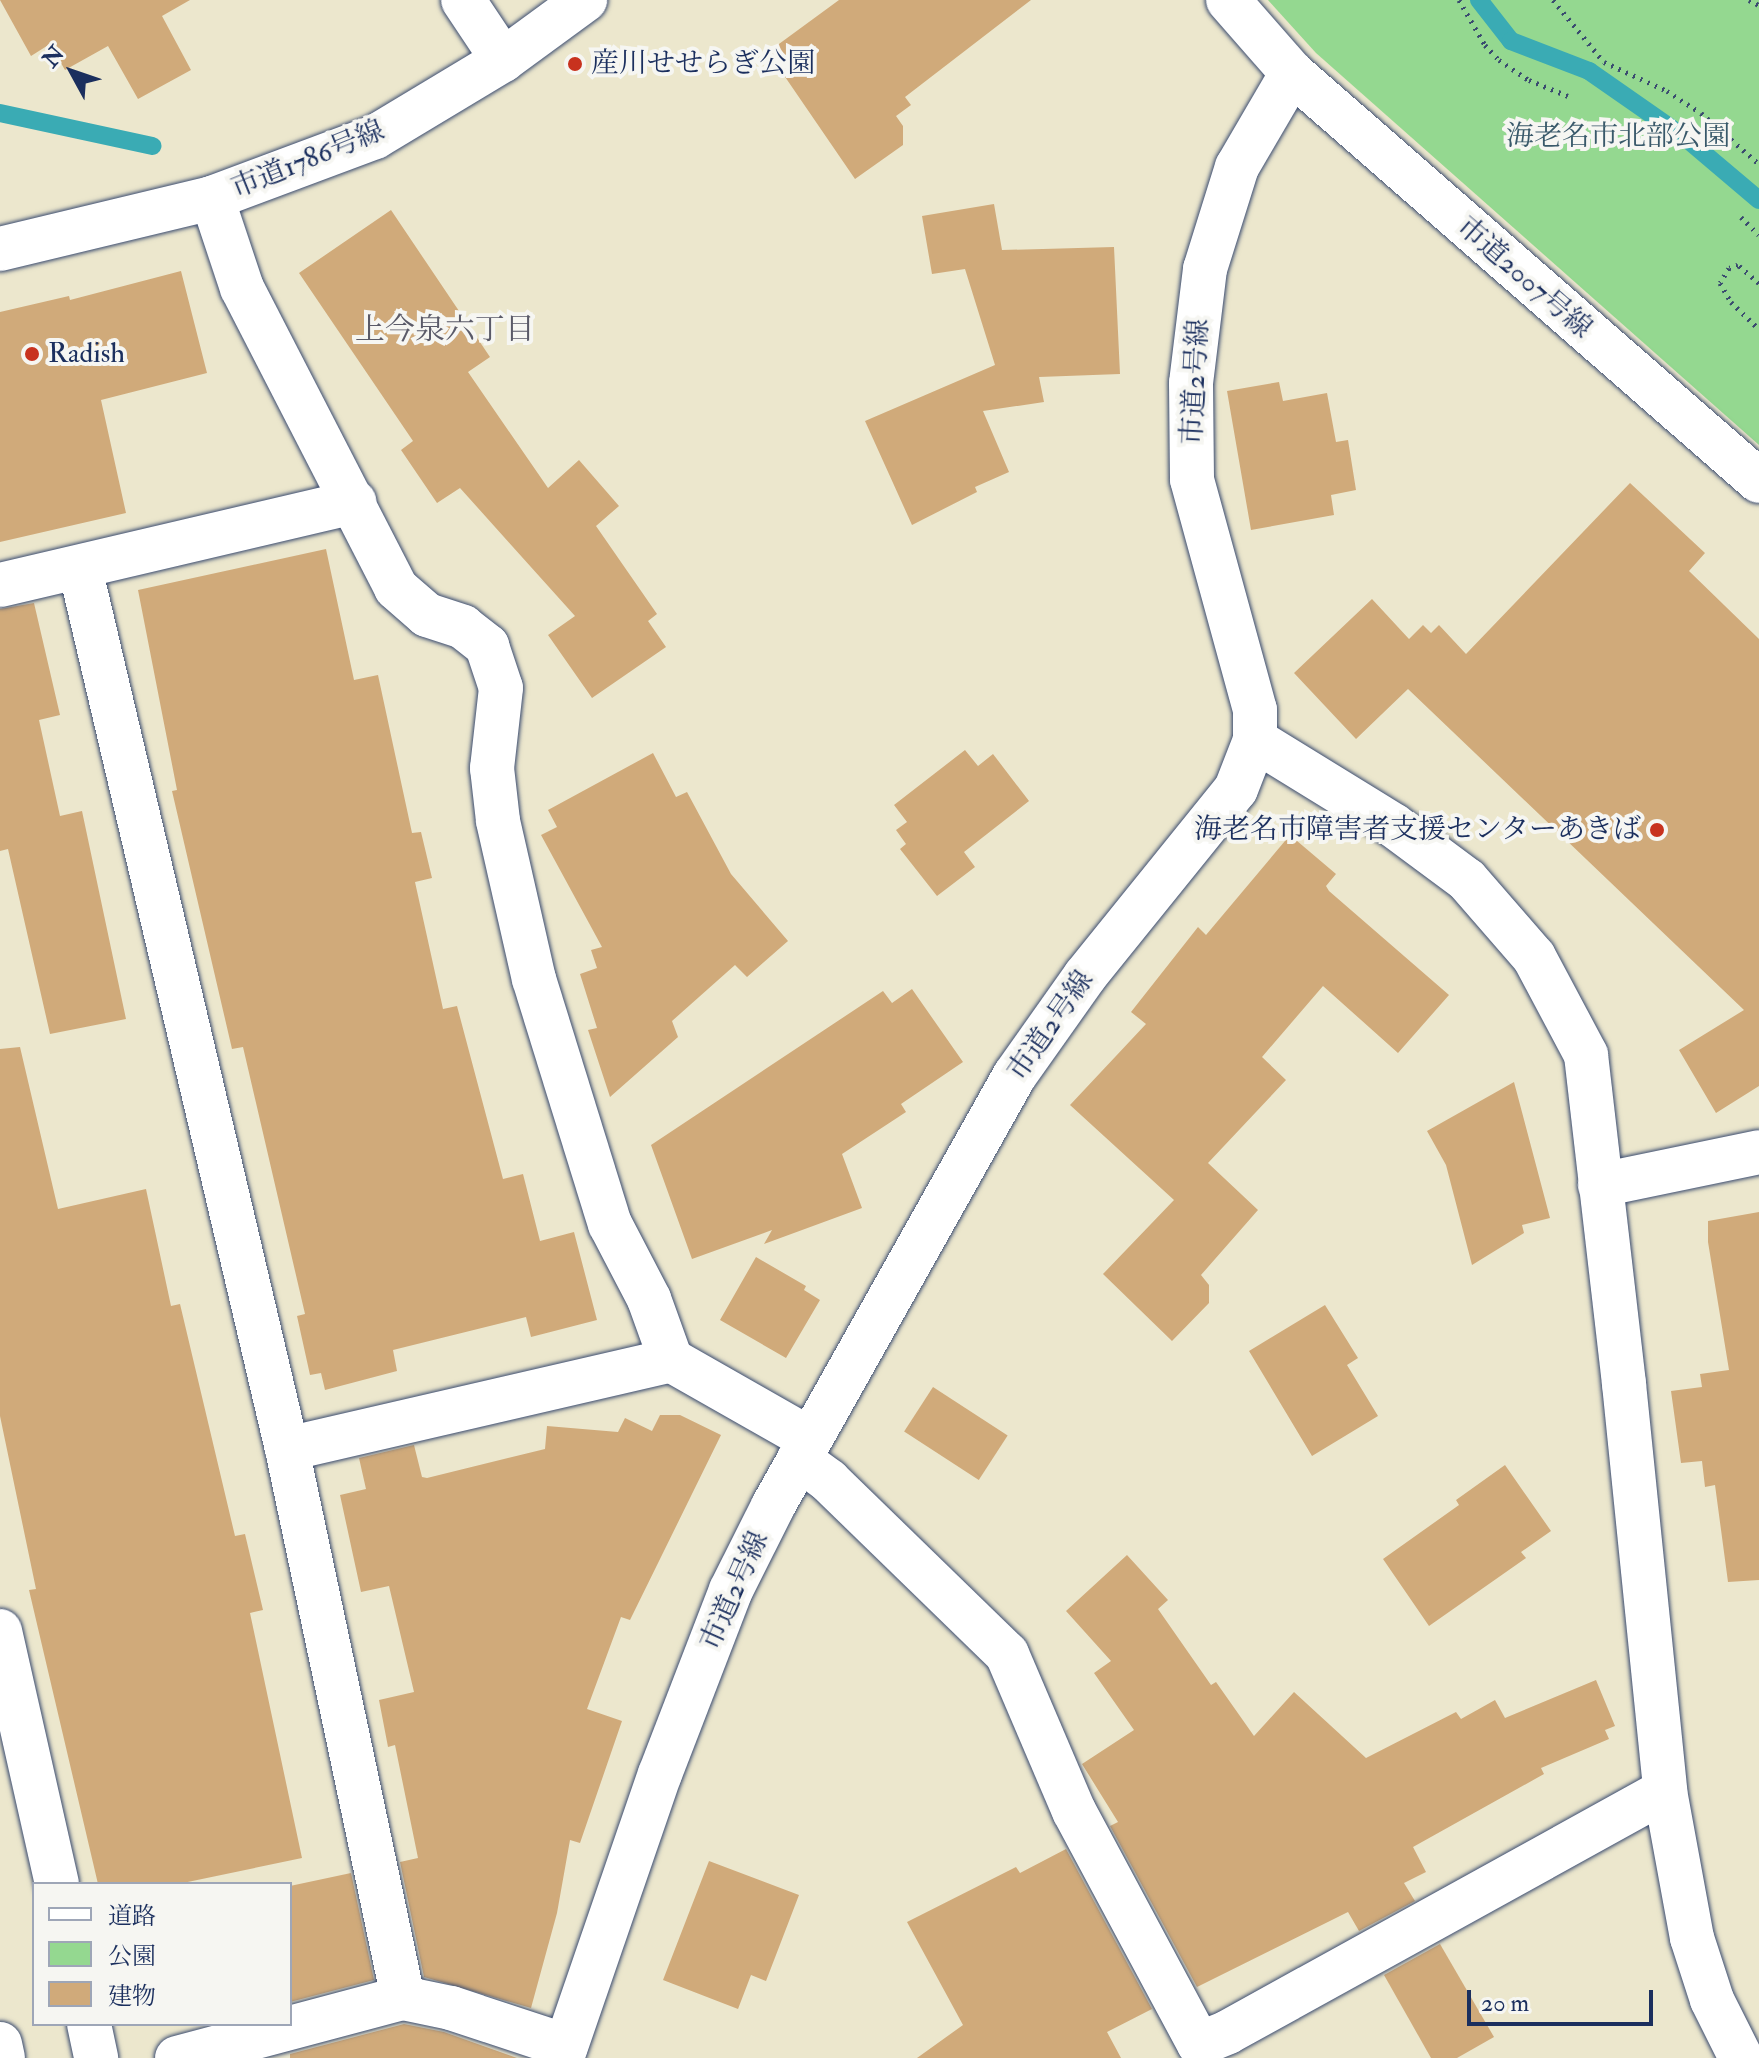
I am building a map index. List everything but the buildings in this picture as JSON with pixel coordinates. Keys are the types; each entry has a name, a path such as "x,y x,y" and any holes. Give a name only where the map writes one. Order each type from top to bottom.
{"main road":[{"path":"463,0 503,60"},
{"name":"市道1786号線","path":"0,249 212,198 375,137 503,60 585,0"},
{"path":"1228,0 1292,73"},
{"name":"市道2007号線","path":"1292,73 1759,481"},
{"name":"市道2号線","path":"564,2052 660,1774 731,1590 804,1449 1015,1075 1085,976 1236,789 1255,740 1255,710 1192,479 1191,383 1205,269 1237,167 1292,73"},
{"path":"212,198 242,288 396,588 427,615 463,627 487,646 501,688 492,768 498,821 534,979 610,1224 649,1299 671,1360 804,1449 829,1481 1007,1654 1074,1811 1199,2044 1235,2045 1665,1791"},
{"path":"0,585 354,502"},
{"path":"80,568 287,1449 403,1998"},
{"path":"1255,740 1393,825 1467,880 1534,957 1586,1055 1624,1384 1665,1791 1692,1938 1712,2000 1741,2058"},
{"path":"1600,1185 1759,1152"},
{"path":"287,1449 671,1360"},
{"path":"0,1631 57,1882"},
{"path":"177,2058 403,1998 451,2008 564,2052"},
{"path":"89,2026 96,2058"},
{"path":"0,2044 3,2058"}],"path":[{"path":"1459,0 1485,45 1499,60 1529,80 1568,96"},
{"path":"1553,0 1604,62 1667,91 1701,113 1759,164"},
{"path":"1749,0 1759,5"},
{"path":"1741,217 1759,235"},
{"path":"1759,283 1738,265 1723,274 1720,283 1731,302 1759,329"}],"green space":[{"name":"海老名市北部公園","path":"1268,0 1759,0 1759,445 1316,53"}],"waterway":[{"path":"1479,0 1511,41 1589,71 1688,140 1759,200"},
{"path":"0,113 152,146"}],"place":[{"name":"産川せせらぎ公園","path":"575,64"},
{"name":"Radish","path":"32,354"},
{"name":"海老名市障害者支援センターあきば","path":"1657,830"}],"district":[{"name":"上今泉六丁目","path":"445,330"}]}
